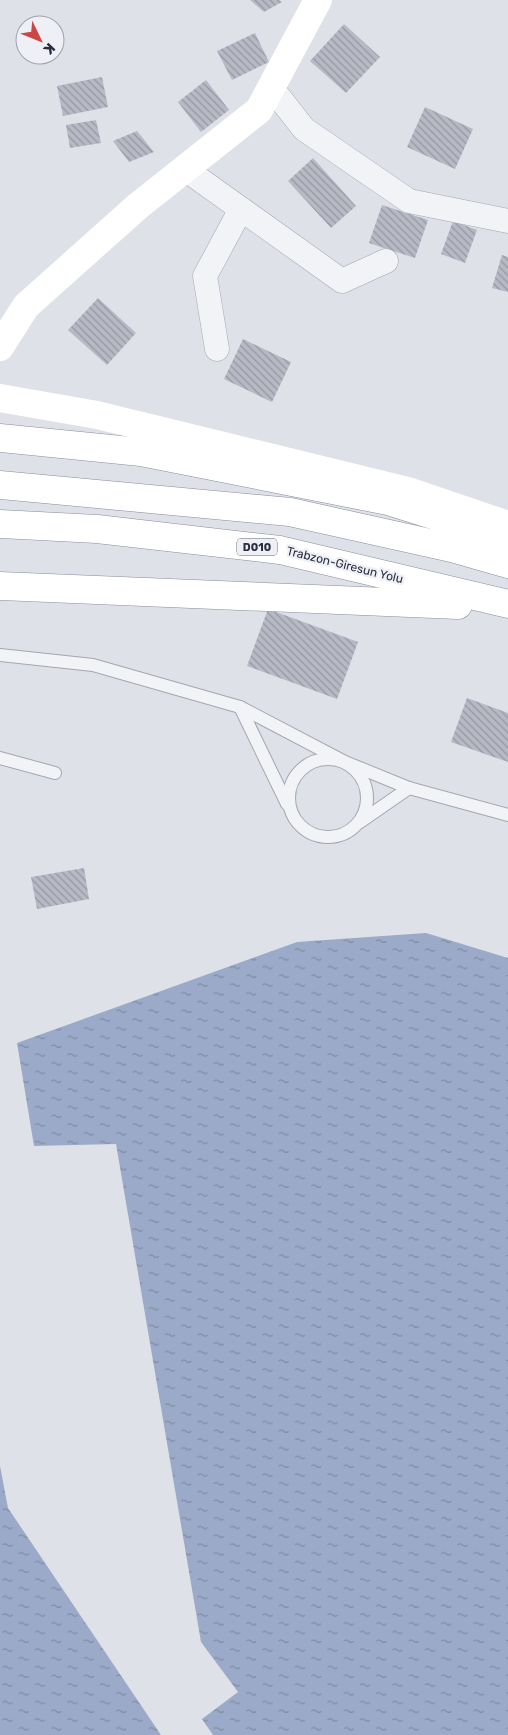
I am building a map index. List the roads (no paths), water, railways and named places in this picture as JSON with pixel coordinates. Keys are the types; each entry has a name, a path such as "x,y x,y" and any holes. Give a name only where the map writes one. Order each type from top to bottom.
{"main road":[{"path":"0,347 26,306 138,206 259,110 318,0"},
{"path":"0,398 97,415 408,490 508,525"},
{"path":"0,438 141,452 188,461 388,501 508,539"},
{"path":"0,485 290,512 452,548 508,564"},
{"name":"Trabzon-Giresun Yolu","path":"0,524 97,529 280,550 508,606"},
{"path":"0,586 21,585 508,606"}],"street":[{"path":"271,87 304,129 409,201 508,221"},
{"path":"185,169 342,281 386,262"},
{"path":"218,349 205,276 241,209"}],"lane":[{"path":"0,654 93,665 240,707 345,762 409,788 508,816"},
{"path":"240,707 292,814 299,825 309,833 322,837 335,837 348,832 409,788"},
{"path":"0,758 55,773"},
{"path":"292,814 289,793 297,773 314,761 324,758 334,759 345,762 360,775 367,794 365,810 358,823"}],"water":[{"path":"426,933 508,958 508,1735 213,1735 202,1719 238,1692 201,1642 116,1144 34,1146 17,1043 297,942"},
{"path":"0,1466 8,1508 161,1735 0,1735"}]}
